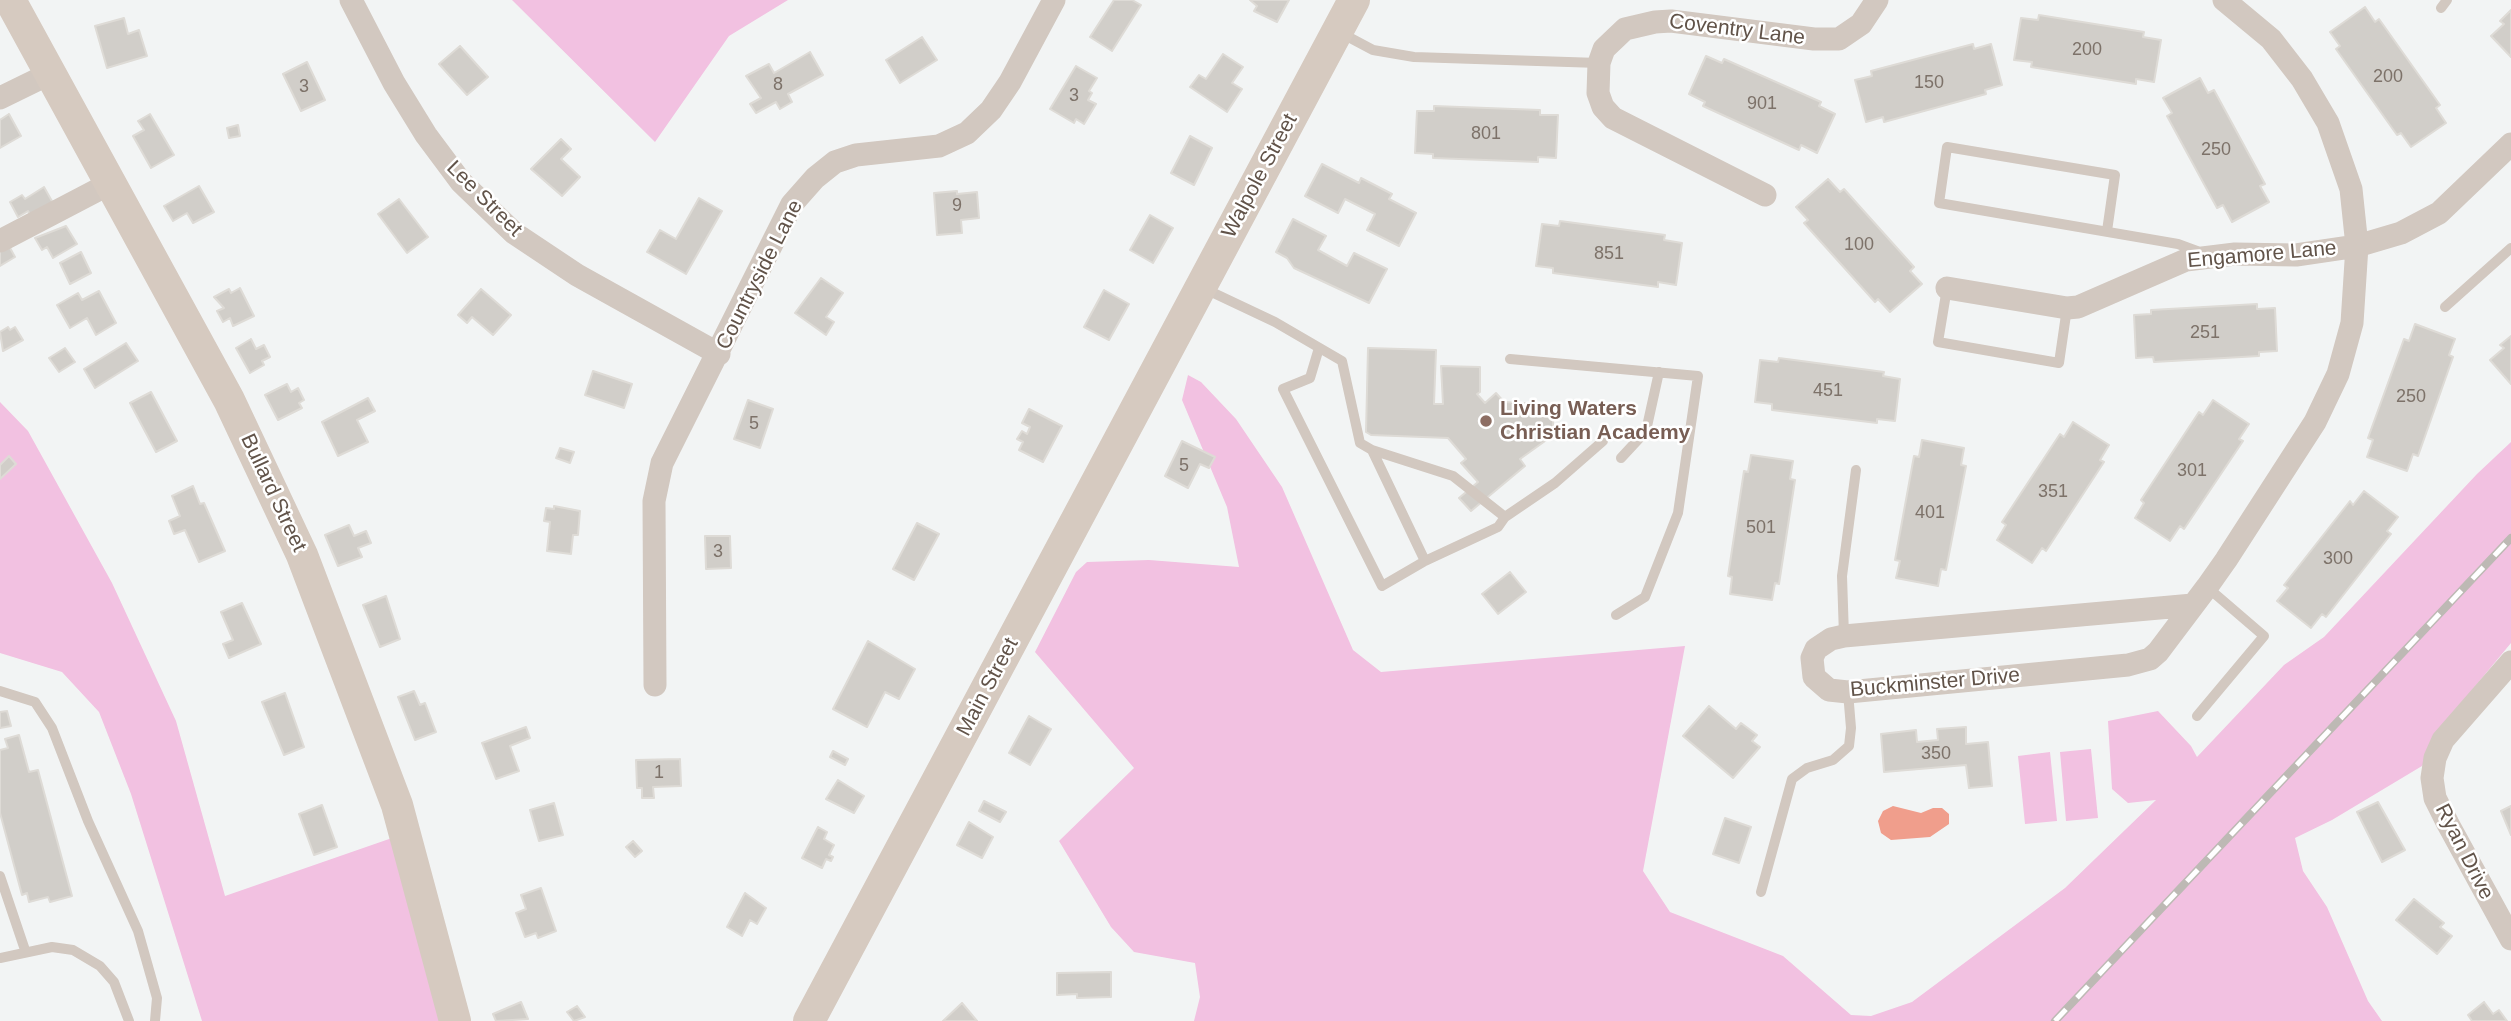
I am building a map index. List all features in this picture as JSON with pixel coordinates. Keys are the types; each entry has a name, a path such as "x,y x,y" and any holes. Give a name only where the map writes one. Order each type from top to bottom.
{"main road":[{"name":"Bullard Street","path":"10,0 229,400 302,555 397,805 455,1021"},
{"name":"Walpole Street","path":"1166,352 1354,0"},
{"name":"Main Street","path":"809,1021 1166,352"}],"street":[{"name":"Lee Street","path":"351,0 394,83 426,135 461,182 505,225 577,275 719,354"},
{"name":"Countryside Lane","path":"655,685 653,502 662,463 792,204 815,178 835,162 856,155 939,146 967,133 991,110 1010,82 1054,0"},
{"name":"Coventry Lane","path":"1599,63 1612,38 1625,29 1655,22 1671,21 1814,39 1839,39 1861,24 1877,0"},
{"name":"Buckminster Drive","path":"2200,596 1844,636 1831,639 1816,649 1812,668 1820,685 1829,690 1848,692 2140,663 2158,652 2200,596 2315,422 2338,374 2352,323 2357,246 2351,189 2317,100 2271,39 2224,0"},
{"path":"1599,63 1598,93 1603,107 1613,118 1765,195"},
{"path":"0,98 49,74"},
{"name":"Engamore Lane","path":"1947,288 2067,308 2088,305 2172,264 2203,257 2296,255 2357,246 2401,233 2439,213 2508,151"},
{"path":"0,241 109,184"},
{"name":"Ryan Drive","path":"2511,662 2443,740 2435,758 2432,778 2435,797 2444,817 2511,939"}],"lane":[{"path":"1338,32 1373,50 1403,56 1599,63"},
{"path":"2107,231 2115,175 1947,147 1939,203 2178,244 2197,251 2203,257"},
{"path":"2445,307 2511,248"},
{"path":"1201,287 1275,322 1342,361 1355,431 1360,443 1371,450 1453,476 1505,517"},
{"path":"1947,288 1938,342 2059,363 2067,308"},
{"path":"1319,348 1310,378 1283,389 1382,586 1425,561 1498,527 1505,517 1555,483 1603,441"},
{"path":"1510,359 1698,376 1678,513 1646,597 1616,615"},
{"path":"1621,458 1646,431 1659,372"},
{"path":"1371,450 1425,561"},
{"path":"1844,636 1842,576 1856,470"},
{"path":"2197,716 2264,636 2200,596"},
{"path":"0,691 35,702 52,727 88,821 138,931 158,998 155,1021"},
{"path":"1761,892 1792,779 1807,768 1833,760 1849,746 1851,727 1848,692"},
{"path":"0,876 4,900 26,950"},
{"path":"0,958 26,950 52,947 74,950 100,966 114,982 129,1021"}],"shaded area":[{"path":"512,0 788,0 729,36 655,142"},
{"path":"1188,375 1201,382 1236,419 1282,487 1353,650 1381,672 1685,646 1643,871 1670,912 1783,956 1851,1015 1871,1016 1912,1002 2065,888 2156,800 2128,803 2112,789 2108,721 2158,711 2191,746 2197,757 2284,665 2324,637 2477,474 2511,442 2511,643 2472,690 2422,766 2332,820 2295,838 2303,871 2327,907 2368,1001 2382,1021 1194,1021 1200,997 1195,963 1134,952 1111,927 1059,841 1134,768 1035,652 1076,572 1087,562 1149,560 1239,567 1227,507 1182,400"},
{"path":"0,402 28,431 112,583 176,721 225,896 392,838 440,1021 202,1021 131,794 99,712 62,672 0,653"},
{"path":"2091,749 2098,818 2066,821 2060,752"},
{"path":"2050,752 2057,821 2025,824 2018,756"},
{"path":"1893,806 1921,813 1942,808 1949,814 1949,824 1930,837 1891,840 1881,833 1878,821 1883,811"}],"building":[{"path":"1114,0 1132,0 1141,5 1112,51 1090,37"},
{"path":"1250,0 1289,0 1277,22 1254,11 1257,6"},
{"path":"2365,7 2375,22 2379,19 2440,105 2436,108 2446,123 2411,147 2401,133 2397,135 2336,49 2340,46 2330,32"},
{"path":"2511,10 2511,57 2491,36 2504,24 2500,21"},
{"path":"2039,15 2144,32 2143,37 2161,40 2154,82 2136,79 2136,84 2031,67 2032,62 2014,60 2021,18 2038,20"},
{"path":"124,18 128,34 139,30 147,56 107,68 95,26"},
{"path":"922,37 937,60 900,83 886,60"},
{"path":"1973,44 1974,49 1991,44 2002,85 1985,90 1986,94 1884,122 1883,117 1866,122 1855,80 1872,76 1871,71"},
{"path":"460,46 488,77 467,95 439,64"},
{"path":"810,52 823,75 788,94 792,102 780,109 776,102 756,113 750,104 761,98 746,76 769,64 774,73"},
{"path":"1223,54 1243,67 1232,83 1242,89 1227,112 1190,87 1199,75 1206,79"},
{"path":"1706,56 1722,63 1724,59 1821,102 1819,106 1835,114 1817,153 1801,145 1799,150 1703,106 1705,102 1689,94"},
{"path":"307,62 325,100 301,111 283,74"},
{"path":"1076,66 1097,78 1089,91 1092,93 1088,100 1096,104 1084,124 1076,119 1074,123 1050,109"},
{"path":"2200,78 2208,93 2214,90 2265,184 2260,186 2269,202 2232,222 2223,205 2217,208 2167,116 2172,113 2163,98"},
{"path":"1434,106 1540,110 1540,115 1558,115 1556,158 1538,157 1538,162 1433,158 1433,154 1415,153 1417,111 1434,111"},
{"path":"9,114 21,136 0,148 0,120"},
{"path":"150,114 174,155 151,168 133,136 144,130 138,121"},
{"path":"238,125 240,136 229,138 227,128"},
{"path":"1190,136 1212,148 1194,185 1171,173"},
{"path":"561,139 571,149 561,159 580,177 562,196 531,169"},
{"path":"1322,164 1359,183 1361,178 1392,194 1389,199 1416,213 1399,246 1367,230 1375,214 1345,199 1338,213 1305,196"},
{"path":"1828,179 1840,192 1844,189 1914,267 1910,271 1922,284 1890,312 1878,299 1875,302 1804,223 1808,220 1796,207"},
{"path":"199,186 214,212 193,223 187,213 173,221 164,206"},
{"path":"44,187 53,203 31,216 28,211 18,217 10,202 22,195 25,199"},
{"path":"957,191 957,194 977,192 979,218 961,220 962,233 937,235 934,193"},
{"path":"699,198 722,211 686,274 647,252 660,230 676,239"},
{"path":"399,199 428,237 407,253 378,214"},
{"path":"1150,215 1173,228 1153,263 1130,250"},
{"path":"1293,219 1326,236 1318,250 1347,266 1354,253 1387,269 1369,303 1294,268 1287,258 1276,252"},
{"path":"1560,221 1665,235 1664,240 1682,243 1676,285 1658,282 1658,287 1553,273 1553,268 1536,266 1542,224 1559,226"},
{"path":"66,226 77,244 53,258 47,247 42,250 35,238"},
{"path":"9,246 15,257 0,266 0,251"},
{"path":"81,252 91,273 70,284 60,263"},
{"path":"821,278 843,293 826,317 834,322 826,335 795,313"},
{"path":"240,288 254,316 233,326 230,318 223,322 217,311 224,308 214,297 229,289 231,293"},
{"path":"481,289 511,315 493,335 472,317 467,323 458,315"},
{"path":"1104,290 1129,304 1109,340 1084,327"},
{"path":"99,291 116,323 96,335 87,318 70,328 57,305 78,293 82,300"},
{"path":"2257,304 2257,309 2275,308 2277,351 2259,352 2259,356 2154,362 2153,357 2136,358 2134,315 2151,314 2151,310"},
{"path":"2415,324 2455,339 2449,355 2453,357 2418,456 2413,454 2407,471 2367,457 2373,440 2368,438 2404,339 2409,341"},
{"path":"8,327 10,330 15,327 23,340 3,351 0,332"},
{"path":"2511,336 2511,384 2490,360 2504,348 2500,345"},
{"path":"251,339 256,349 264,345 270,357 262,361 264,365 250,373 236,348"},
{"path":"126,343 138,361 95,388 84,369"},
{"path":"65,348 75,362 59,372 49,358"},
{"path":"1368,348 1436,350 1434,404 1443,404 1441,366 1480,367 1480,392 1477,394 1485,403 1496,393 1504,402 1554,405 1553,425 1559,431 1520,459 1525,466 1471,511 1459,498 1478,482 1461,463 1466,459 1448,438 1371,435 1366,432"},
{"path":"1779,358 1884,372 1883,376 1900,379 1895,421 1877,419 1877,423 1772,410 1772,404 1755,402 1760,360 1778,362"},
{"path":"593,371 632,384 624,408 585,395"},
{"path":"287,384 291,392 298,388 304,400 299,403 302,408 278,420 265,395"},
{"path":"151,392 177,441 156,452 130,403"},
{"path":"368,398 375,411 357,420 368,442 338,456 322,422"},
{"path":"748,400 773,409 760,448 734,439"},
{"path":"2213,400 2249,424 2239,439 2243,441 2184,529 2180,526 2170,541 2135,518 2144,503 2141,500 2199,412 2203,415"},
{"path":"1029,409 1062,426 1043,462 1019,450 1023,442 1017,439 1022,431 1027,434 1030,427 1022,423"},
{"path":"2073,422 2109,445 2100,460 2104,462 2046,551 2042,548 2032,563 1997,540 2006,525 2002,522 2060,434 2064,437"},
{"path":"1922,440 1964,448 1961,465 1966,466 1946,570 1941,569 1938,586 1896,578 1900,561 1895,560 1914,456 1919,457"},
{"path":"1182,441 1215,457 1209,468 1200,464 1188,488 1165,476"},
{"path":"560,448 574,452 570,463 556,458"},
{"path":"1751,455 1793,461 1790,479 1795,480 1779,584 1775,583 1772,600 1730,594 1732,577 1728,576 1744,471 1748,472"},
{"path":"9,456 16,464 0,479 0,465"},
{"path":"193,486 200,504 204,503 225,551 199,562 185,530 174,534 169,521 180,516 172,496"},
{"path":"2364,491 2398,517 2387,531 2391,534 2326,617 2322,614 2311,628 2277,601 2288,588 2284,585 2350,501 2353,505"},
{"path":"554,506 580,511 578,535 573,535 571,554 547,551 550,522 544,521 546,508 554,509"},
{"path":"917,523 939,534 914,580 893,569"},
{"path":"349,525 354,536 366,531 371,543 358,548 362,557 338,566 325,535"},
{"path":"705,536 730,536 731,568 706,569"},
{"path":"1510,572 1526,592 1498,614 1482,594"},
{"path":"386,596 400,639 380,647 363,605"},
{"path":"242,603 261,644 229,658 223,644 233,640 221,612"},
{"path":"868,641 915,669 899,699 885,692 867,727 833,709"},
{"path":"414,691 420,705 425,703 436,732 415,740 398,697"},
{"path":"285,693 304,747 284,755 262,702"},
{"path":"1709,706 1736,729 1741,723 1757,735 1752,741 1760,747 1733,778 1683,736"},
{"path":"7,711 11,726 0,728 0,712"},
{"path":"1029,716 1051,729 1030,765 1009,753"},
{"path":"526,727 530,738 510,746 519,771 496,779 482,743"},
{"path":"1966,727 1966,744 1988,742 1992,786 1969,788 1966,765 1884,772 1881,734 1916,730 1917,742 1938,740 1937,729"},
{"path":"19,735 29,772 38,770 72,896 50,902 48,897 29,902 27,893 22,895 0,813 0,750 8,748 5,739"},
{"path":"833,751 848,759 845,765 830,757"},
{"path":"680,759 681,786 653,787 654,798 642,798 642,788 637,788 636,760"},
{"path":"838,780 864,796 854,813 826,799"},
{"path":"984,801 1006,812 1000,822 979,811"},
{"path":"2378,802 2405,850 2382,862 2357,812"},
{"path":"554,803 563,835 539,841 530,810"},
{"path":"322,805 337,847 314,855 299,814"},
{"path":"2511,806 2511,835 2501,811"},
{"path":"1725,818 1751,827 1739,863 1713,854"},
{"path":"969,822 993,837 982,858 957,845"},
{"path":"818,827 827,832 824,839 834,845 829,855 833,857 831,861 826,859 822,868 802,858"},
{"path":"633,841 642,851 635,857 626,847"},
{"path":"541,888 556,931 538,938 536,933 525,937 516,913 526,909 521,895"},
{"path":"745,893 766,908 757,924 750,920 742,936 727,927"},
{"path":"2414,899 2444,923 2440,927 2452,936 2437,954 2396,920"},
{"path":"1111,972 1111,997 1077,998 1077,994 1057,995 1057,973"},
{"path":"521,1002 528,1019 496,1021 493,1014"},
{"path":"2484,1002 2493,1014 2499,1010 2507,1021 2472,1021 2468,1015"},
{"path":"962,1003 977,1021 943,1021"},
{"path":"577,1006 585,1017 574,1021 567,1012"}],"railway":[{"path":"2055,1021 2511,538"}],"place":[{"name":"Living Waters Christian Academy","path":"1486,421"}]}
